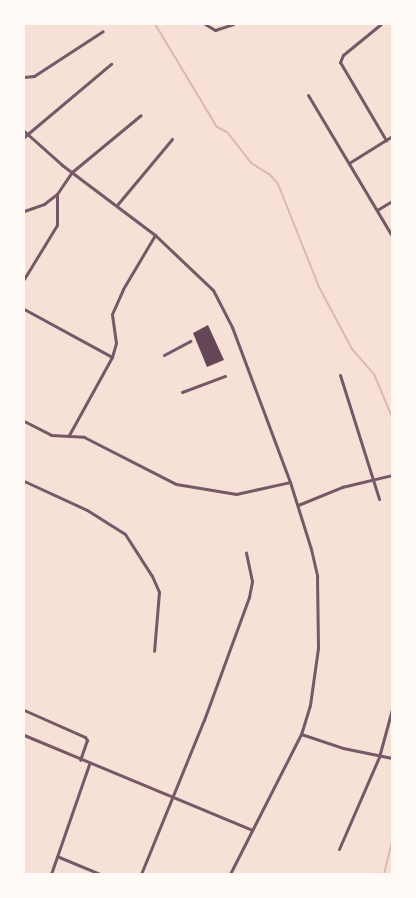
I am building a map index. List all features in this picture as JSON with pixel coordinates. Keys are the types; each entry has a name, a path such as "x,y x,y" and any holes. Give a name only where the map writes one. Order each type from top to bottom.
{"street":[{"path":"206,24 215,30 233,24"},
{"path":"381,24 343,55 340,62 386,140"},
{"path":"24,77 34,76 103,31"},
{"path":"111,64 25,134 155,235 207,283 221,302 290,482 315,563 318,590 317,656 312,698 301,734 230,874"},
{"path":"308,95 392,236"},
{"path":"24,211 57,194 72,172 141,116"},
{"path":"349,163 392,136"},
{"path":"117,205 172,139"},
{"path":"24,279 57,225 57,194"},
{"path":"377,210 392,201"},
{"path":"69,435 112,356 116,343 112,314 123,289 155,235"},
{"path":"24,309 112,356"},
{"path":"164,355 190,341"},
{"path":"340,375 374,478 379,499"},
{"path":"182,392 225,376"},
{"path":"24,422 51,435 84,437 176,484 236,494 290,482"},
{"path":"298,505 374,478 392,475"},
{"path":"24,481 86,510 125,534 152,576 159,592 154,651"},
{"path":"141,874 204,720 249,597 252,581 246,553"},
{"path":"339,849 379,757 392,709"},
{"path":"24,710 85,737 87,740 80,760"},
{"path":"301,734 379,757 392,758"},
{"path":"24,736 252,830"},
{"path":"51,874 59,857 89,764"},
{"path":"59,857 100,874"}],"building":[{"path":"208,325 224,360 207,367 193,333"}],"waterway":[{"path":"155,24 217,127 227,132 251,163 270,175 278,184 319,287 352,349 374,374 392,417"},
{"path":"384,874 392,843"}]}
